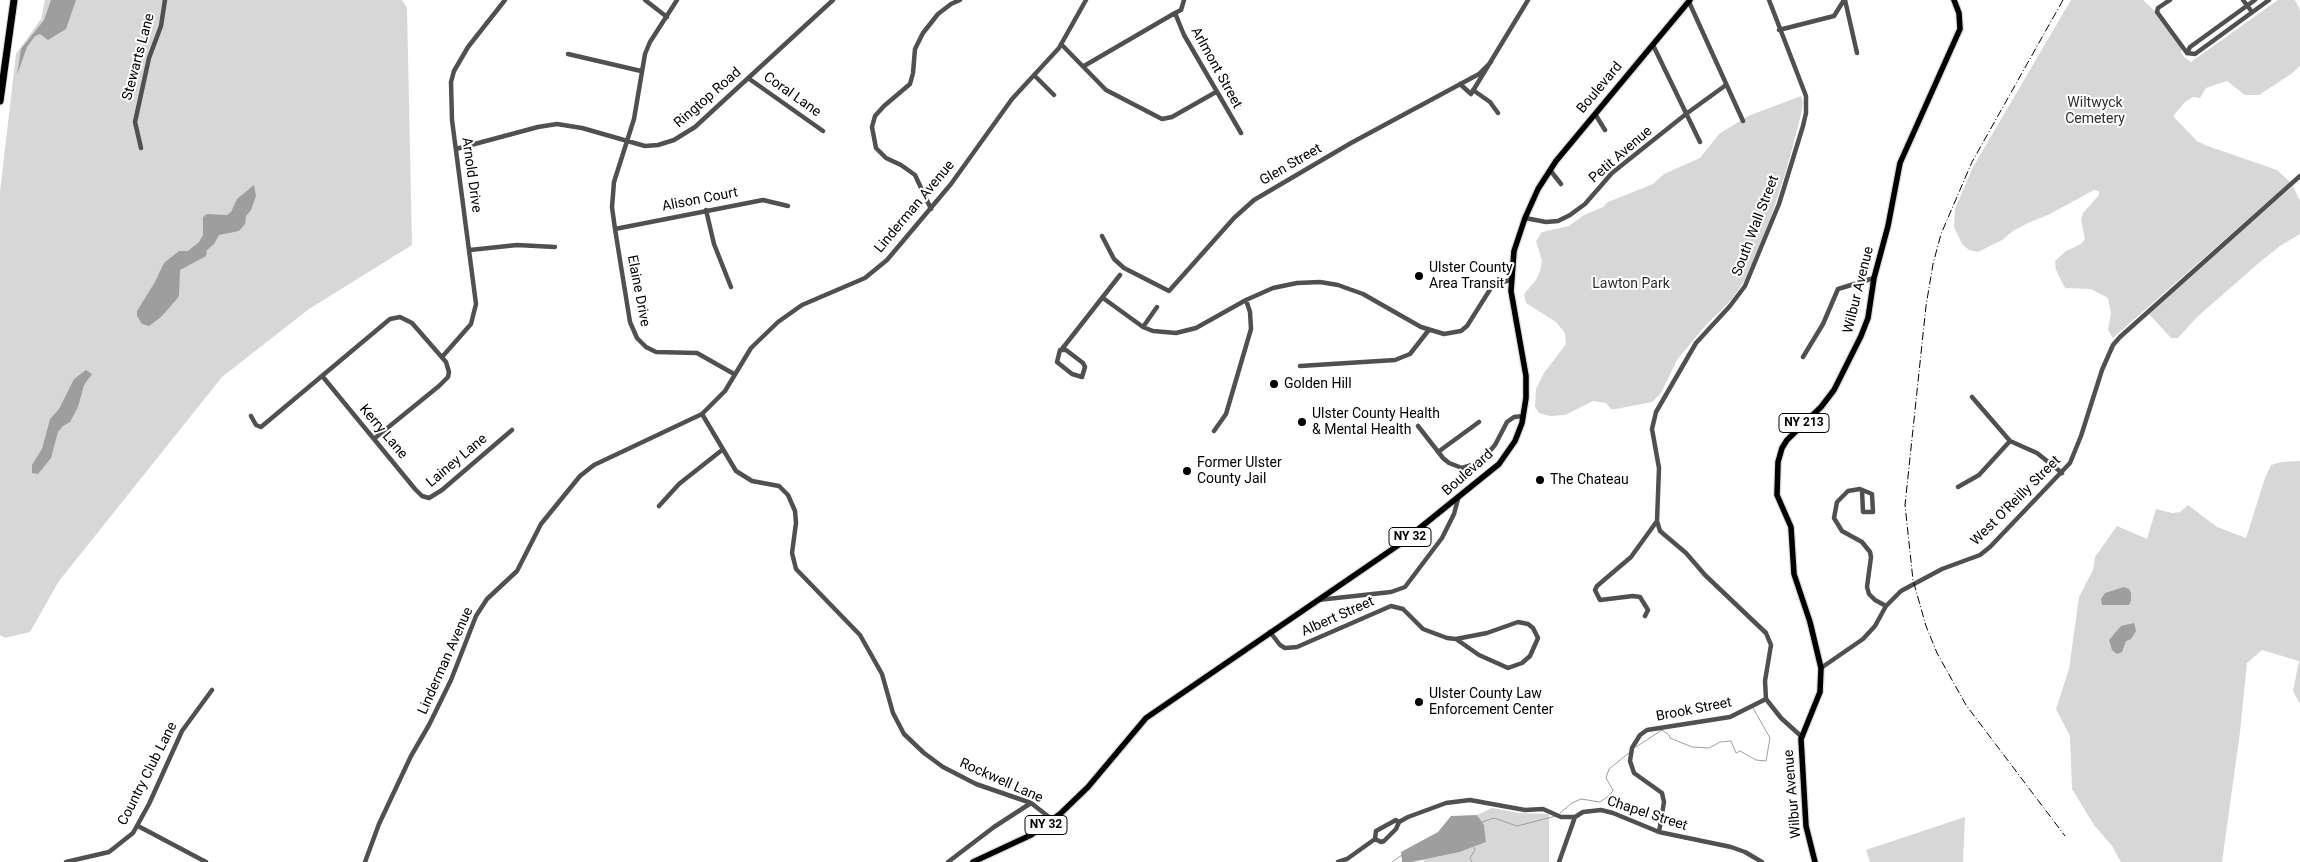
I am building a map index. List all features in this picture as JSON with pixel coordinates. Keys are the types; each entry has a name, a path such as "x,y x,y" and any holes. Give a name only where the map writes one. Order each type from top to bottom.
{"highway":[{"path":"0,101 14,0"}],"main road":[{"name":"Wilbur Avenue","path":"1815,862 1806,826 1802,738 1820,692 1821,668 1810,622 1794,574 1791,527 1778,495 1778,462 1782,448 1787,440 1821,407 1840,380 1868,318 1874,278 1904,150 1960,29 1960,13 1954,0"},
{"name":"Boulevard","path":"1053,820 1069,806 1146,718 1400,544 1488,475 1508,454 1515,441 1523,416 1526,376 1511,291 1514,251 1525,218 1550,170 1689,1"},
{"name":"NY 32","path":"973,862 1016,842 1053,820"}],"street":[{"name":"Stewarts Lane","path":"141,148 135,130 138,103 149,58 161,26 165,0"},
{"name":"Arnold Drive","path":"442,357 468,328 474,318 476,304 450,87 454,71 468,47 505,0"},
{"path":"645,0 667,16"},
{"name":"Elaine Drive","path":"677,0 650,42 640,71 638,100 613,192 615,229 630,322 637,338 646,347 656,352 697,354 734,374"},
{"name":"Ringtop Road","path":"456,149 538,127 557,124 582,128 645,146 658,145 680,138 695,127 833,0"},
{"path":"931,209 916,175 886,158 876,148 872,127 875,116 910,84 915,49 923,33 938,14 960,0"},
{"name":"Linderman Avenue","path":"365,862 379,824 410,756 429,725 452,680 476,616 487,599 517,571 541,524 580,476 588,468 705,413 721,396 751,348 778,322 802,305 850,286 872,273 895,252 931,209 1005,109 1061,44 1086,0"},
{"path":"1084,66 1181,10 1184,0"},
{"path":"1472,92 1528,0"},
{"name":"South Wall Street","path":"1657,521 1659,468 1652,429 1656,412 1696,342 1730,306 1745,286 1779,204 1806,113 1806,96 1769,0"},
{"path":"1779,30 1834,16 1845,0"},
{"path":"1845,0 1857,53"},
{"path":"2170,0 2160,7 2157,12 2188,53 2195,54 2269,0"},
{"path":"2243,0 2252,12"},
{"path":"2188,53 2190,47 2255,0"},
{"path":"1689,1 1726,85 1744,120"},
{"name":"Arlmont Street","path":"1175,13 1184,36 1241,133"},
{"path":"1061,44 1106,90 1165,120 1216,92"},
{"path":"1653,45 1700,142"},
{"path":"568,54 640,71"},
{"name":"Glen Street","path":"1102,236 1114,259 1124,268 1170,291 1212,242 1254,200 1351,143 1479,74 1491,62"},
{"path":"1034,76 1054,95"},
{"name":"Coral Lane","path":"748,78 823,131"},
{"path":"1460,84 1490,102 1498,113"},
{"name":"Petit Avenue","path":"1525,218 1546,222 1558,221 1570,215 1585,204 1612,173 1726,85"},
{"path":"1595,114 1605,130"},
{"path":"1550,170 1561,184"},
{"name":"West O'Reilly Street","path":"1821,668 1863,639 1875,626 1886,606 1909,587 1942,569 1983,553 2062,473 2075,453 2102,370 2113,344 2300,176"},
{"name":"Alison Court","path":"615,229 763,200 788,206"},
{"path":"706,210 714,244 731,287"},
{"path":"470,250 517,245 555,247"},
{"path":"1062,349 1084,364 1082,377 1072,374 1057,362 1058,353 1104,298 1120,275"},
{"path":"1803,358 1823,324 1838,289 1874,278"},
{"path":"1104,298 1142,327 1164,332 1186,331 1196,328 1246,300 1273,288 1297,283 1320,282 1338,285 1363,294 1428,330 1444,334 1461,331 1475,316 1493,286 1511,280"},
{"path":"1214,431 1226,414 1250,330 1250,312 1246,300"},
{"path":"1142,327 1157,307"},
{"path":"251,416 256,425 261,427 394,318 404,318 412,324 442,357 448,366 448,377 375,438"},
{"path":"1300,366 1395,360 1410,354 1428,330"},
{"name":"Kerry Lane","path":"323,376 415,489"},
{"path":"1972,397 2010,441 2037,453 2062,473"},
{"name":"Rockwell Lane","path":"705,413 722,450 740,475 752,481 779,486 788,495 795,511 796,523 792,553 796,570 860,636 882,674 893,713 904,734 924,753 960,775 976,784 1031,803 1053,820"},
{"path":"1418,426 1438,452 1455,466 1462,468 1475,464 1495,445 1507,422 1514,417 1523,416"},
{"path":"1438,452 1479,422"},
{"name":"Lainey Lane","path":"415,489 422,496 429,498 434,496 512,430"},
{"path":"1958,486 1979,475 2010,441"},
{"path":"659,506 679,484 722,450"},
{"path":"1862,490 1863,512 1873,512 1872,494 1862,490 1848,490 1842,495 1834,510 1834,518 1842,531 1862,542 1870,552 1867,587 1869,594 1886,606"},
{"path":"1317,600 1391,592 1405,587 1416,575 1442,538 1458,499"},
{"path":"1645,616 1648,610 1640,597 1633,596 1600,600 1595,590 1597,586 1631,557 1657,521"},
{"path":"1657,521 1663,535 1686,553 1705,575 1766,633 1771,645 1765,681 1766,699 1781,718 1802,738"},
{"name":"Albert Street","path":"1270,632 1280,645 1285,648 1297,648 1391,606 1403,608 1423,629 1456,639"},
{"path":"1524,622 1533,628 1538,638 1530,656 1522,663 1508,668 1479,655 1456,639 1524,622"},
{"name":"Country Club Lane","path":"66,862 110,852 119,846 138,826 182,731 212,690"},
{"name":"Brook Street","path":"1658,832 1664,802 1662,792 1634,773 1630,761 1632,748 1640,735 1647,730 1730,716 1766,699"},
{"name":"Chapel Street","path":"1338,862 1347,859 1375,839 1381,842 1384,841 1396,829 1399,822 1446,803 1461,800 1525,810 1544,810 1561,817 1575,817 1583,812 1601,810 1613,812 1658,832 1731,847 1745,852 1762,862"},
{"path":"948,862 994,827 1031,803"},
{"path":"1559,862 1575,817"},
{"path":"1375,839 1376,831 1396,820 1399,822"},
{"path":"138,826 206,862"}],"green space":[{"path":"45,0 402,0 407,8 412,245 309,309 222,377 59,581 30,632 5,638 0,635 0,192 16,54 41,19"},
{"name":"Wiltwyck Cemetery","path":"2071,0 2143,0 2155,11 2182,50 2181,52 2184,57 2191,62 2278,0 2295,0 2300,10 2300,66 2291,74 2259,95 2245,95 2227,81 2206,88 2200,98 2193,97 2185,102 2173,116 2197,141 2277,170 2290,182 2113,338 2108,330 2111,313 2108,298 2091,289 2065,288 2056,270 2055,261 2066,251 2081,244 2085,239 2081,220 2083,213 2099,195 2099,191 2094,190 2050,214 2028,223 2013,231 2002,240 1978,252 1969,250 1962,244 1954,227 1955,209 1973,167"},
{"name":"Lawton Park","path":"1801,96 1803,102 1802,111 1786,171 1771,217 1745,280 1732,299 1705,326 1677,360 1661,393 1652,402 1616,409 1611,409 1606,403 1593,401 1565,415 1550,416 1539,413 1535,407 1536,389 1544,373 1566,344 1565,333 1556,322 1526,303 1524,294 1536,280 1540,271 1542,261 1536,241 1542,232 1569,226 1584,215 1603,207 1608,202 1653,184 1664,174 1700,158 1719,134 1748,116"},
{"path":"2293,186 2300,201 2300,234 2280,246 2260,262 2197,317 2178,338 2171,338 2148,313"},
{"path":"2300,461 2300,704 2293,691 2299,661 2262,650 2247,663 2240,732 2222,862 2121,862 2112,846 2094,825 2072,789 2070,736 2056,709 2069,669 2079,597 2093,570 2095,557 2117,526 2147,539 2156,509 2172,513 2180,512 2188,505 2217,527 2246,538 2271,465 2281,462"},
{"path":"1492,808 1520,813 1549,814 1549,862 1424,862 1423,860 1460,852 1486,842 1484,825 1477,815"},
{"path":"1965,817 1963,862 1870,862 1866,850"}],"shaded area":[{"path":"51,0 76,0 66,29 48,40 40,34 35,36 27,47 17,75 21,49 44,20"},
{"path":"254,185 256,196 251,210 246,216 245,224 239,231 219,235 214,244 207,250 206,256 180,270 179,296 161,317 149,326 142,324 137,316 137,311 164,263 179,251 188,251 199,242 203,235 203,217 207,214 227,215 231,212 237,199"},
{"path":"86,370 92,374 84,385 78,407 70,422 58,432 51,458 38,474 32,473 32,465 42,449 50,419 59,409 74,379"},
{"path":"2124,587 2129,589 2131,593 2129,605 2102,605 2101,599 2105,593"},
{"path":"2134,623 2136,631 2131,639 2126,641 2122,652 2117,654 2112,650 2109,640 2121,626"},
{"path":"1477,815 1484,825 1486,842 1460,852 1412,862 1402,862 1401,852 1438,832 1451,816"}],"waterway":[{"path":"1636,747 1662,730 1670,738 1692,747 1709,748 1720,742 1731,741 1736,753 1740,751 1756,760 1766,761 1770,738 1753,708"},
{"path":"1560,813 1572,803 1581,799 1600,802 1611,794 1613,790 1606,778 1609,769 1629,753"},
{"path":"1482,822 1494,818 1517,826 1556,816"},
{"path":"1472,862 1470,858 1475,850 1474,847"},
{"path":"1392,862 1402,855"}],"railway":[{"path":"2063,0 1972,162 1941,234 1933,264 1926,306 1905,505 1913,580 1926,626 1937,653 1966,705 2065,836"}],"place":[{"name":"Ulster County Area Transit","path":"1419,276"},
{"name":"Golden Hill","path":"1274,384"},
{"name":"Ulster County Health & Mental Health","path":"1302,422"},
{"name":"Former Ulster County Jail","path":"1187,471"},
{"name":"The Chateau","path":"1540,480"},
{"name":"Ulster County Law Enforcement Center","path":"1419,702"}]}
